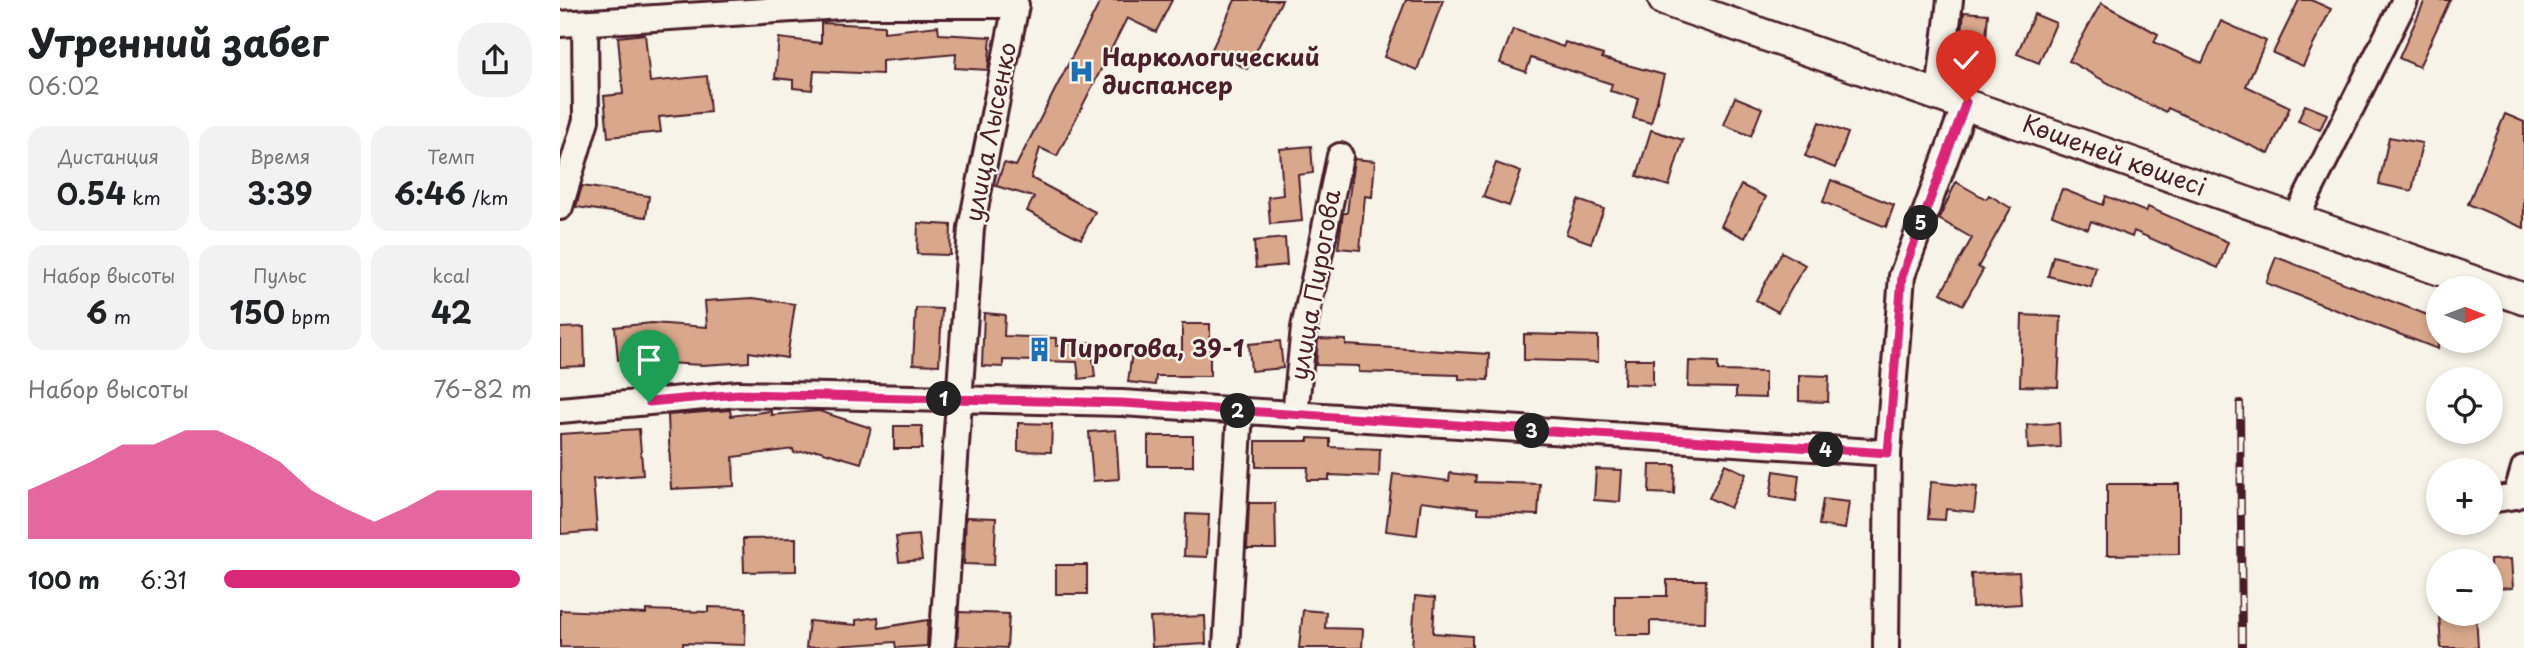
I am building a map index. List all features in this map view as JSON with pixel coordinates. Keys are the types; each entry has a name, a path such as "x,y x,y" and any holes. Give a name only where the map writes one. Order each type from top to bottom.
{"main road":[{"name":"Көшеней көшесі","path":"1664,0 2524,299"}],"street":[{"path":"1886,648 1888,453 1902,276 1952,98 1950,0"},
{"path":"2295,220 2405,0"},
{"name":"улица Лысенко","path":"560,24 858,5 1016,5 971,228 957,399 942,648"},
{"path":"560,207 586,120 585,23"},
{"name":"улица Пирогова","path":"1295,415 1304,328 1340,156"},
{"name":"улица Пирогова","path":"560,410 738,394 1122,403 1888,453"},
{"path":"1226,648 1240,411"},
{"path":"2503,498 2516,496 2524,468"}],"building":[{"path":"1101,0 1172,0 1156,32 1127,18 1057,156 1040,148 1031,178 1095,212 1081,239 1027,211 1034,197 996,186 1004,163 1016,166"},
{"name":"Наркологический диспансер","path":"1235,0 1282,0 1247,69 1211,51"},
{"path":"1406,0 1443,0 1417,70 1384,57"},
{"path":"2299,0 2311,0 2331,9 2303,66 2273,53"},
{"path":"2425,0 2450,0 2419,67 2399,58"},
{"path":"2101,3 2158,34 2154,42 2202,63 2221,21 2266,41 2246,86 2290,107 2269,154 2168,108 2166,112 2139,100 2069,61"},
{"path":"1964,12 1988,14 1983,73 1958,71"},
{"path":"2034,14 2056,23 2039,63 2017,54"},
{"path":"821,23 884,26 884,32 938,26 939,34 991,37 988,70 955,68 956,54 882,61 882,74 814,71 812,90 793,88 793,80 775,78 779,38 821,43"},
{"path":"1513,29 1563,47 1565,42 1603,55 1602,58 1664,75 1651,123 1633,118 1638,98 1610,91 1612,84 1531,58 1526,72 1500,63"},
{"path":"645,34 650,82 707,76 710,112 659,117 661,132 608,137 604,96 623,94 618,37"},
{"path":"1735,97 1762,108 1751,136 1724,125"},
{"path":"2305,105 2327,114 2320,130 2298,121"},
{"path":"2505,114 2524,122 2524,228 2468,204"},
{"path":"1819,122 1848,133 1835,168 1805,156"},
{"path":"1651,130 1683,140 1669,186 1637,176"},
{"path":"2389,137 2422,143 2412,191 2379,184"},
{"path":"1311,146 1313,173 1298,175 1302,221 1270,224 1268,197 1283,195 1280,149"},
{"path":"1354,159 1375,161 1372,197 1365,196 1360,250 1338,248 1343,213 1347,213"},
{"path":"1496,163 1521,172 1509,206 1483,197"},
{"path":"1831,180 1894,205 1886,227 1823,202"},
{"path":"1956,182 1986,199 1989,195 2011,208 1978,267 1983,270 1963,305 1941,293 1972,238 1939,219"},
{"path":"1741,185 1766,197 1745,238 1721,226"},
{"path":"582,186 649,196 646,217 576,207"},
{"path":"2062,189 2103,205 2106,196 2146,212 2148,207 2228,242 2218,268 2134,231 2132,237 2091,221 2088,229 2052,215"},
{"path":"1578,200 1604,209 1591,243 1566,234"},
{"path":"918,223 951,225 950,255 917,254"},
{"path":"1285,238 1287,265 1256,268 1254,241"},
{"path":"1782,252 1805,265 1778,312 1756,300"},
{"path":"2053,256 2096,267 2091,287 2048,276"},
{"path":"2276,257 2426,314 2426,344 2266,283"},
{"path":"753,298 795,304 787,358 749,352 749,362 703,365 666,363 667,356 618,360 615,327 652,323 707,327 705,301"},
{"path":"916,308 942,309 939,365 913,364"},
{"path":"984,313 1005,315 1004,336 1056,338 1056,346 1091,342 1095,377 1079,379 1077,362 1003,360 1003,367 982,366"},
{"path":"2022,315 2061,317 2058,387 2020,386"},
{"path":"1182,324 1210,324 1210,376 1156,376 1155,385 1128,382 1132,352 1182,358"},
{"path":"584,327 585,366 560,367 560,328"},
{"path":"1524,334 1598,336 1598,362 1524,360"},
{"path":"1318,339 1346,340 1346,345 1489,354 1488,380 1459,379 1459,375 1359,372 1359,366 1316,365"},
{"path":"1280,341 1283,368 1251,371 1249,344"},
{"path":"1625,359 1653,359 1653,385 1624,384"},
{"path":"1689,361 1718,362 1718,371 1765,372 1765,398 1736,397 1736,388 1688,387"},
{"path":"1799,375 1829,376 1828,402 1799,401"},
{"path":"730,410 731,416 771,411 771,415 819,411 871,428 861,463 817,450 794,453 793,449 733,457 734,486 671,489 668,415"},
{"path":"1018,423 1052,424 1051,452 1018,451"},
{"path":"2059,423 2060,447 2028,449 2027,425"},
{"path":"894,426 922,426 922,449 894,449"},
{"path":"639,429 643,475 593,479 597,531 561,534 560,434"},
{"path":"1116,430 1119,479 1093,481 1089,432"},
{"path":"1148,436 1193,436 1193,466 1148,466"},
{"path":"1308,438 1330,439 1330,447 1380,449 1379,477 1329,475 1329,480 1307,480 1308,467 1256,467 1256,441 1308,441"},
{"path":"1725,464 1746,474 1730,508 1709,498"},
{"path":"1650,465 1675,465 1674,494 1649,493"},
{"path":"1596,469 1622,470 1620,502 1594,500"},
{"path":"1774,471 1799,475 1796,501 1770,497"},
{"path":"1450,473 1476,476 1475,482 1540,484 1538,515 1478,513 1478,508 1421,501 1417,535 1386,531 1393,474 1449,481"},
{"path":"1931,482 1977,487 1974,512 1946,509 1945,520 1928,519"},
{"path":"2107,484 2179,484 2179,554 2107,555"},
{"path":"1823,499 1849,502 1845,529 1819,525"},
{"path":"1249,503 1275,503 1276,549 1247,549"},
{"path":"1186,514 1209,515 1207,557 1184,556"},
{"path":"966,517 996,518 994,565 964,564"},
{"path":"919,535 922,560 899,562 896,537"},
{"path":"796,538 796,571 744,572 743,539"},
{"path":"2503,559 2511,559 2513,588 2503,588"},
{"path":"1056,565 1087,565 1087,594 1056,594"},
{"path":"2019,572 2021,604 1972,607 1971,574"},
{"path":"1667,580 1706,580 1705,622 1650,621 1650,635 1615,635 1615,596 1667,596"},
{"path":"1415,596 1435,598 1433,633 1472,636 1472,648 1412,648"},
{"path":"708,607 746,608 745,645 683,643 683,648 560,647 560,610 646,614 646,610 708,612"},
{"path":"1303,610 1326,612 1325,628 1363,629 1362,648 1299,648"},
{"path":"959,612 1009,614 1007,648 957,646"},
{"path":"1205,616 1206,644 1152,647 1150,618"},
{"path":"878,617 879,628 928,620 927,646 896,648 895,642 806,648 809,621 856,625 856,620"},
{"path":"2440,626 2477,626 2478,648 2441,648"}],"railway":[{"path":"2240,403 2242,648"}],"place":[{"name":"Наркологический диспансер","path":"1082,72"},
{"name":"Пирогова, 39-1","path":"1039,349"}],"route":[{"path":"649,402 738,394 1122,403 1888,453 1902,276 1966,102"}]}
